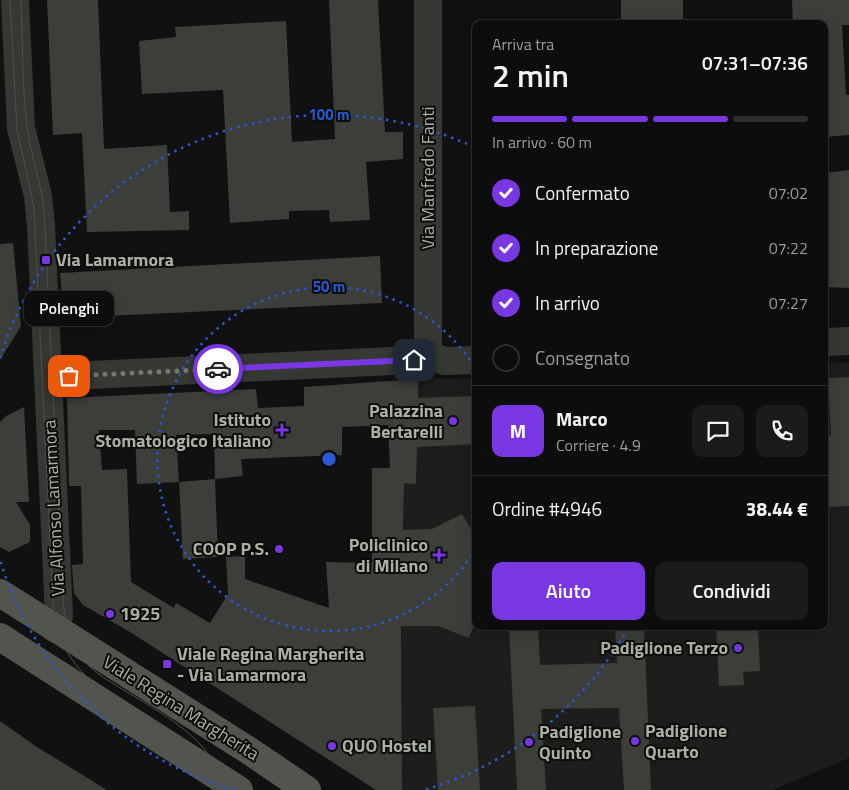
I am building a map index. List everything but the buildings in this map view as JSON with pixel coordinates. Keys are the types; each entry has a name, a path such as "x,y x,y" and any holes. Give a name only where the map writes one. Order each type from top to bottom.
{"main road":[{"name":"Viale Regina Margherita","path":"0,593 248,750 275,781 307,790"},
{"path":"34,658 54,628"},
{"name":"Viale Regina Margherita","path":"0,637 230,788"},
{"path":"230,788 248,750"}],"street":[{"name":"Via Alfonso Lamarmora","path":"15,0 21,128 38,196 41,226 59,616 54,628"},
{"name":"Via Manfredo Fanti","path":"425,355 428,347 429,246 428,0"},
{"path":"828,342 849,341"},
{"path":"49,379 52,377 69,376 414,360 420,359 425,355 445,361 472,360"}],"shaded area":[{"name":"Policlinico di Milano","path":"849,362 849,758 772,790 402,790 401,657 404,483 416,483 418,379 472,378 472,630 828,630 828,363"}],"tram line":[{"path":"10,0 17,130 34,209 53,603 57,626 64,647 84,674 93,683 191,748 205,768 214,790"},
{"path":"21,0 25,112 44,208 63,602 66,620 71,638 79,654 91,668 168,717 197,741 210,756 219,772 225,790"}],"way so far":[{"path":"69,376 218,369"}],"place":[{"name":"Via Lamarmora","path":"46,260"},
{"name":"Polenghi","path":"69,376"},
{"name":"Palazzina Bertarelli","path":"453,421"},
{"name":"Istituto Stomatologico Italiano","path":"282,430"},
{"name":"COOP P.S.","path":"279,549"},
{"name":"Policlinico di Milano","path":"439,555"},
{"name":"1925","path":"110,614"},
{"name":"Padiglione Terzo","path":"738,648"},
{"name":"Viale Regina Margherita - Via Lamarmora","path":"167,664"},
{"name":"Padiglione Quarto","path":"635,741"},
{"name":"Padiglione Quinto","path":"529,742"},
{"name":"QUO Hostel","path":"332,746"}],"route":[{"path":"218,369 414,360"}]}
